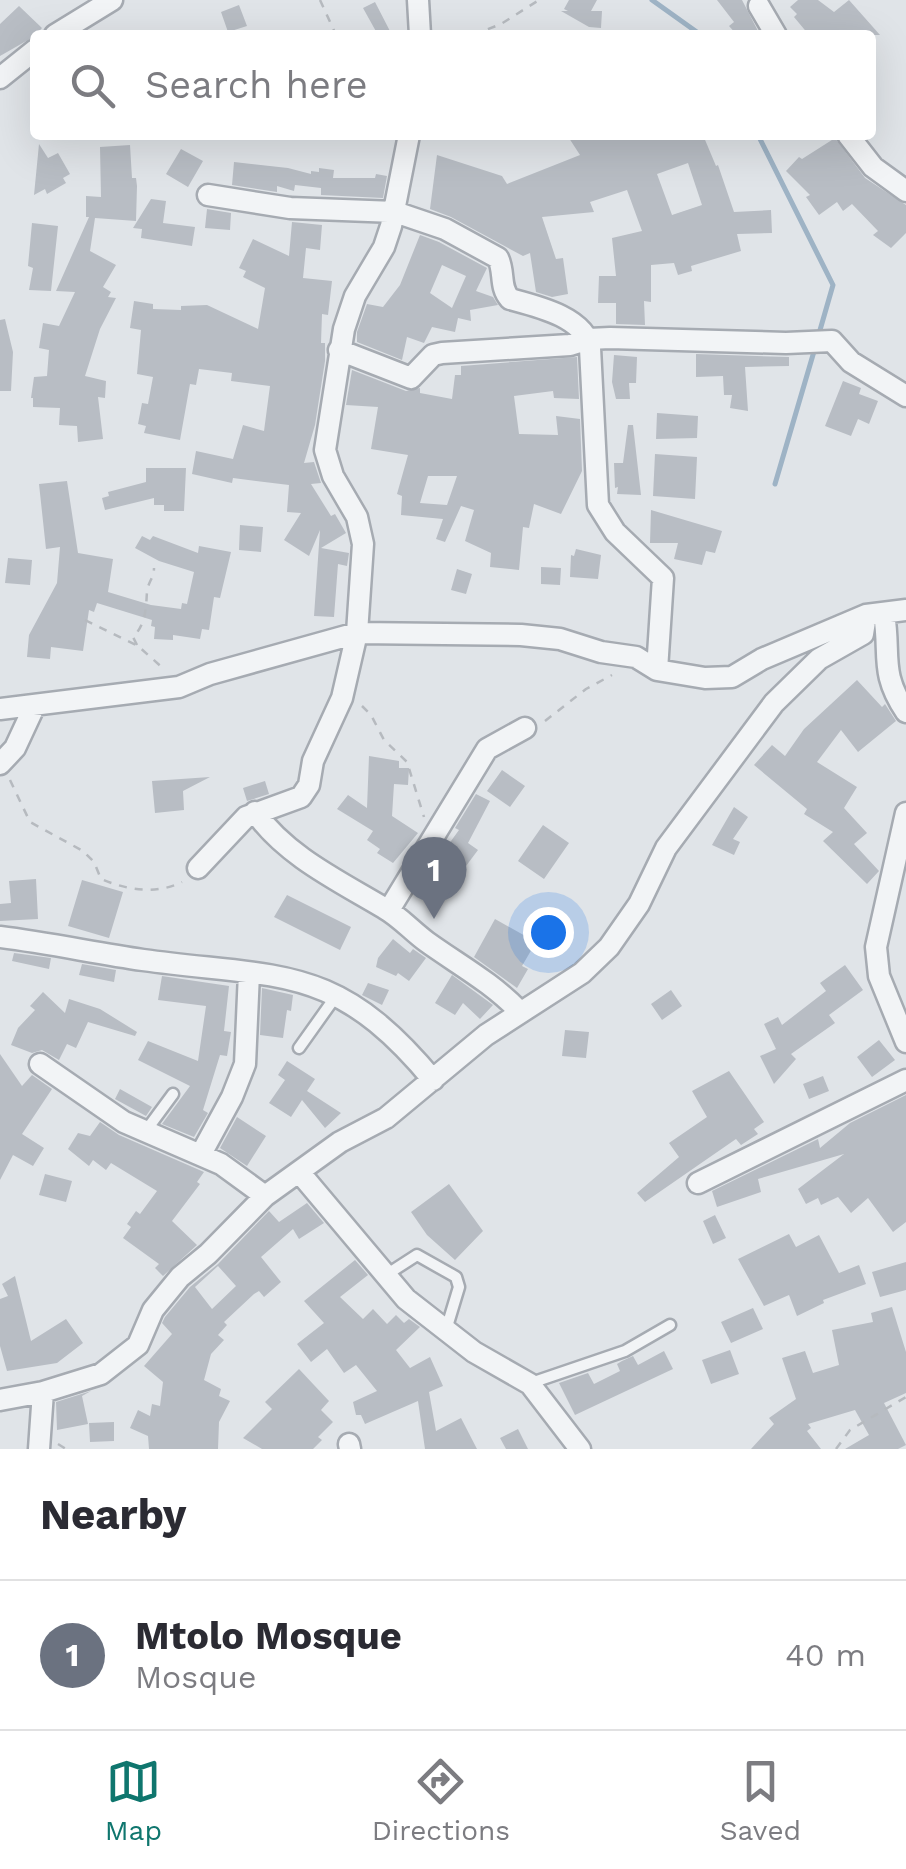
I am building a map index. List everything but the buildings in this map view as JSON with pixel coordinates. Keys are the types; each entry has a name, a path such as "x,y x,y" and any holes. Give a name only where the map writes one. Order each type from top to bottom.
{"street":[{"path":"63,30 112,0"},
{"path":"418,0 420,30"},
{"path":"760,6 773,30"},
{"path":"0,78 30,54"},
{"path":"198,868 237,823 255,812 302,797 342,698 356,633 362,578 360,529 333,476 325,450 339,350 355,296 384,247 396,212 407,140"},
{"path":"852,140 873,167 906,191"},
{"path":"208,195 290,208 396,212 422,219 489,251 502,266 503,290 510,300 551,312 581,330 589,339 596,497 615,532 663,578 658,670"},
{"path":"339,350 411,378 442,352 570,345 589,339 786,344 832,340 851,362 906,396"},
{"path":"0,709 179,687 210,674 356,633 521,634 560,638 636,658 658,670 705,678 732,677 762,659 875,614 906,610"},
{"path":"875,614 887,630 886,666 906,712"},
{"path":"0,1400 101,1374 138,1345 153,1310 180,1277 265,1196 340,1142 386,1118 519,1012 536,1005 582,972 609,947 639,904 666,848 774,703 819,658 863,634 875,614"},
{"path":"1,757 15,748 35,705"},
{"path":"389,910 487,749 525,728"},
{"path":"255,812 272,832 332,880 389,910 426,942 494,986 519,1012"},
{"path":"906,813 876,947 880,976 906,1042"},
{"path":"0,937 141,960 285,976 337,995 376,1020 432,1080"},
{"path":"201,1154 245,1064 249,973"},
{"path":"40,1064 144,1132 201,1154 237,1174 265,1196"},
{"path":"698,1183 906,1080"},
{"path":"300,1173 406,1299 474,1352 530,1384 580,1449"},
{"path":"39,1449 43,1392"}],"lane":[{"path":"299,1048 337,995"},
{"path":"144,1132 173,1094"},
{"path":"385,1276 417,1255 456,1277 460,1287 446,1330"},
{"path":"530,1384 624,1351 670,1325"}],"path":[{"path":"320,0 334,30"},
{"path":"486,30 538,0"},
{"path":"138,646 134,637 142,628 154,568"},
{"path":"84,620 138,646 155,658 179,687"},
{"path":"525,728 540,724 636,658"},
{"path":"342,698 366,710 384,740 408,762 420,812 439,824"},
{"path":"1,757 25,817 34,826 83,851 94,862 101,879 125,890 168,888 184,881 198,868"},
{"path":"836,1449 850,1430 906,1397"}],"waterway":[{"path":"652,0 694,30"},
{"path":"760,140 833,285 818,337"},
{"path":"775,484 815,348"}],"place":[{"name":"Mtolo Mosque","path":"434,919"}]}
